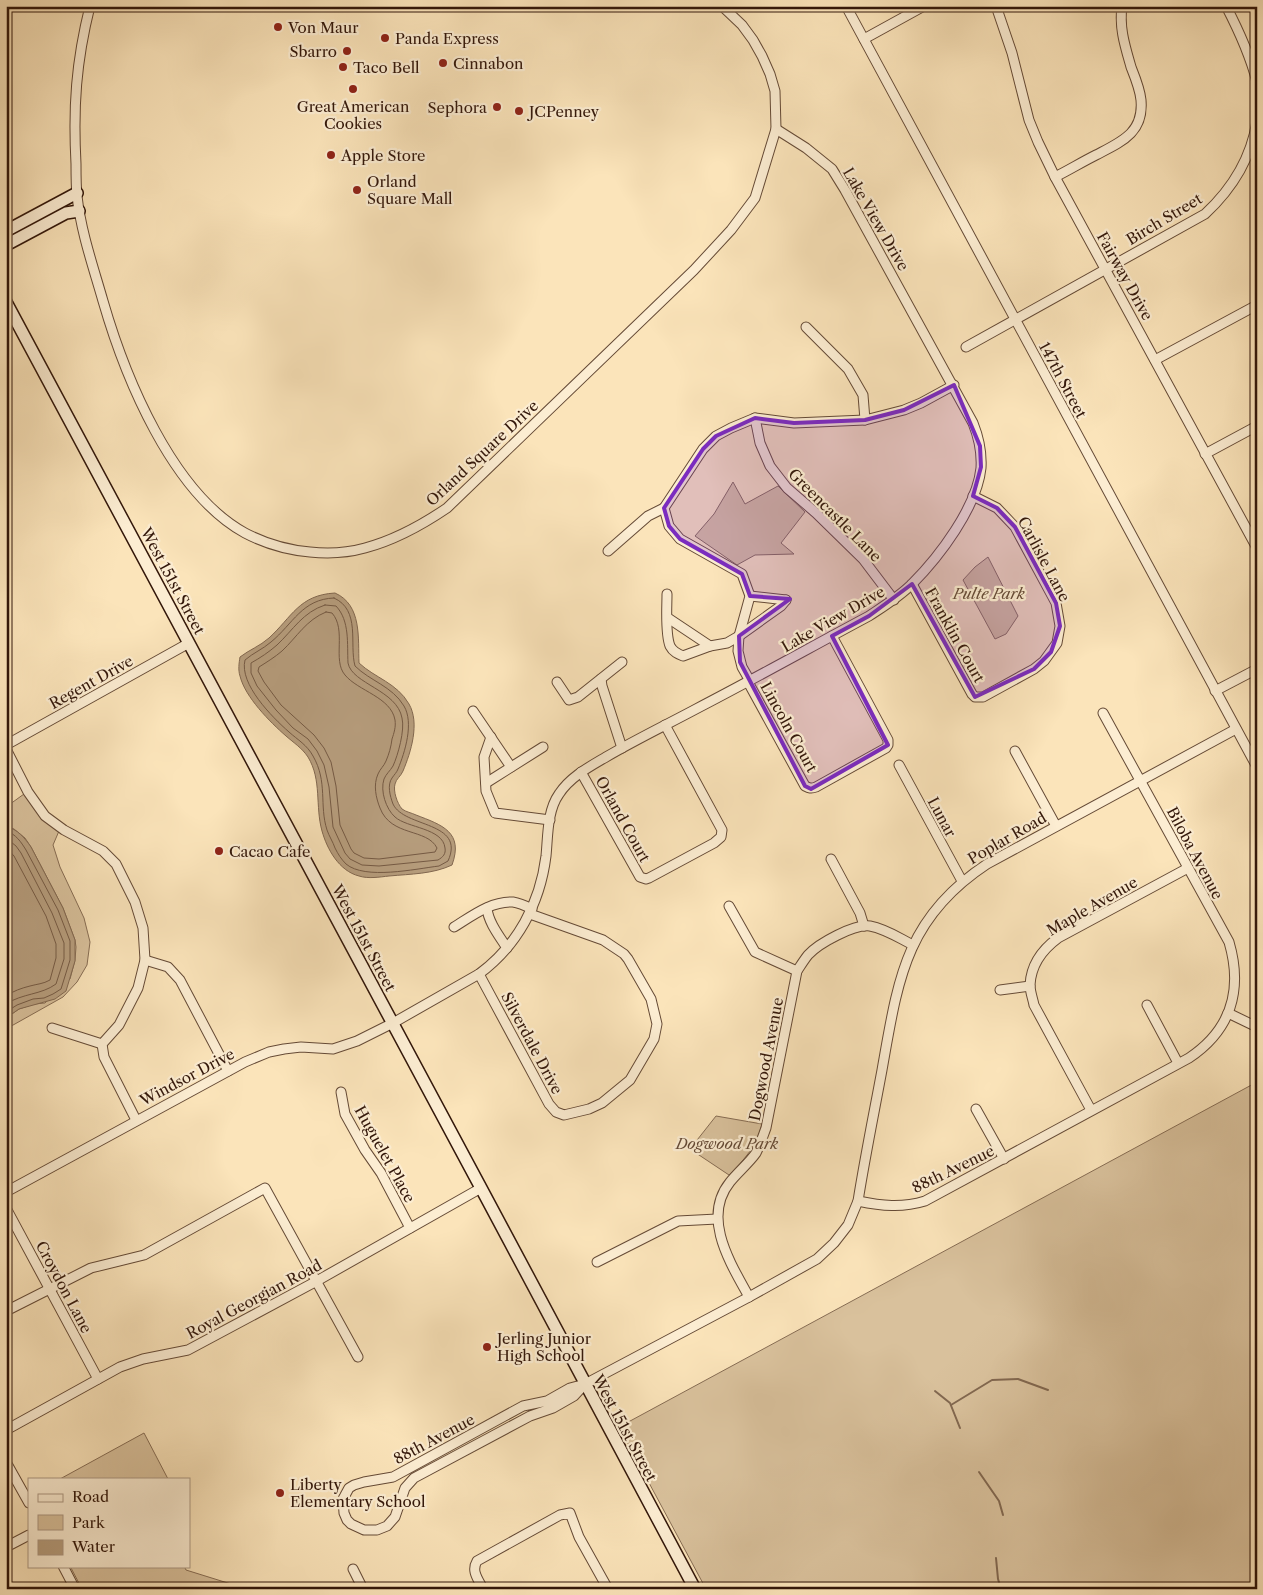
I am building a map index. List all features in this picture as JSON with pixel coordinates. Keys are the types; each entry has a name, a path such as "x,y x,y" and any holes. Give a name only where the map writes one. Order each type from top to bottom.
{"street":[{"name":"Orland Square Drive","path":"90,6 84,31 75,94 74,126 77,194 89,256 112,331 133,386 170,456 189,483 229,523 260,541 287,550 320,553 352,551 380,544 416,527 447,508 694,270 731,230 756,198 776,129 775,90 770,74 753,40 742,25 722,6"},
{"name":"147th Street","path":"846,6 1257,767"},
{"path":"864,39 924,6"},
{"name":"Fairway Drive","path":"996,6 1012,53 1029,120 1038,142 1055,177 1257,548"},
{"path":"1055,177 1126,139 1137,126 1140,116 1141,99 1122,38 1120,27 1122,6"},
{"path":"1226,6 1240,33 1257,82"},
{"name":"Birch Street","path":"966,347 1195,220 1215,204 1233,184 1246,161 1252,145 1257,121"},
{"name":"Lake View Drive","path":"393,1024 490,966 521,930 531,911 542,876 550,820 555,800 566,785 581,772 622,748 869,616 894,600 912,584 949,540 973,496 981,467 980,446 973,423 954,385 832,169 806,148 776,129"},
{"path":"6,231 77,194"},
{"path":"7,245 66,213 79,211"},
{"name":"West 151st Street","path":"6,302 695,1589"},
{"path":"1155,360 1257,305"},
{"path":"806,326 848,369 863,395 865,420"},
{"path":"608,551 648,516 664,508 703,448 716,436 755,418 794,423 865,420 904,410 954,385"},
{"name":"Greencastle Lane","path":"755,418 760,443 770,466 787,488 863,558 894,600"},
{"path":"1205,454 1257,426"},
{"name":"Carlisle Lane","path":"973,496 997,508 1015,527 1056,603 1060,626 1057,643 1044,661 1034,669 983,696 975,697"},
{"path":"664,508 669,526 680,539 742,574 750,596 786,600 781,606 727,643 710,646 683,656 671,648 668,637 667,594"},
{"name":"Franklin Court","path":"912,584 975,697"},
{"name":"Lincoln Court","path":"750,596 739,636 740,662 805,786 811,789 866,760 888,745 888,740 832,636"},
{"path":"668,618 710,646"},
{"name":"Regent Drive","path":"6,745 189,643"},
{"path":"557,682 569,700 578,697 622,662"},
{"path":"1215,691 1257,669"},
{"path":"602,679 602,686 622,748"},
{"path":"473,711 512,767"},
{"name":"Biloba Avenue","path":"1103,713 1224,932 1231,952 1235,977 1234,991 1228,1013"},
{"name":"Orland Court","path":"581,772 637,874 642,878 649,878 714,843 722,837 722,830 665,725"},
{"name":"Poplar Road","path":"858,1201 894,1004 903,969 913,945 935,908 962,881 987,864 1236,729"},
{"path":"491,737 484,757 486,791 496,812 550,820"},
{"path":"486,783 543,747"},
{"path":"6,749 28,792 45,816 64,830 103,851 116,864 135,902 143,928 145,960 138,988 120,1025 102,1044"},
{"path":"1015,751 1056,826"},
{"name":"Lunar","path":"899,765 962,881"},
{"path":"831,859 860,913 864,926 880,928 913,945"},
{"name":"Maple Avenue","path":"1030,986 1038,959 1046,948 1058,938 1188,868"},
{"name":"Silverdale Drive","path":"454,927 491,906 515,902 531,911 608,943 628,958 651,999 657,1024 654,1039 630,1080 596,1107 570,1115 560,1114 556,1112 544,1096 479,974"},
{"path":"729,906 755,952 797,971"},
{"path":"487,908 487,913 507,948"},
{"name":"Dogwood Avenue","path":"749,1297 726,1253 717,1219 721,1196 734,1176 755,1154 766,1128 797,971 808,955 818,947 853,928 864,926"},
{"path":"145,960 168,967 180,980 228,1071"},
{"path":"1000,990 1030,986 1038,1014 1091,1110"},
{"path":"1147,1005 1178,1063"},
{"path":"1228,1013 1257,1027"},
{"name":"88th Avenue","path":"585,1384 574,1396 553,1408 534,1413 414,1478 405,1488 395,1517 387,1526 377,1530 364,1530 347,1520 344,1513 343,1499 349,1488 354,1485 393,1477 523,1406 547,1400 570,1388 585,1384 749,1297 817,1259 834,1243 844,1230 858,1201 885,1206 898,1206 925,1201 1178,1063 1205,1046 1218,1031 1228,1013"},
{"name":"Windsor Drive","path":"6,1192 136,1120 259,1056 284,1049 301,1047 333,1049 357,1041 393,1024"},
{"path":"52,1028 102,1044"},
{"path":"102,1044 104,1057 136,1120"},
{"name":"Huguelet Place","path":"341,1092 345,1114 364,1150 381,1173 410,1228"},
{"path":"976,1109 1004,1159"},
{"path":"6,1311 90,1268 144,1255 265,1188 358,1357"},
{"name":"Royal Georgian Road","path":"6,1430 98,1379 138,1360 188,1350 316,1282 482,1188"},
{"name":"Croydon Lane","path":"6,1208 98,1379"},
{"path":"597,1262 678,1221 717,1219"},
{"path":"6,1462 28,1501"},
{"path":"483,1589 475,1574 474,1566 477,1561 560,1515 570,1513 579,1537 608,1589"},
{"path":"6,1547 28,1536"},
{"path":"64,1568 75,1589"},
{"path":"353,1569 363,1589"}],"highlighted area":[{"path":"954,385 980,446 981,467 973,496 997,508 1015,527 1056,603 1060,626 1051,652 1034,669 975,697 912,584 869,616 832,636 888,745 811,789 805,786 740,662 739,636 790,599 750,596 742,574 680,539 669,526 664,508 703,449 716,436 755,418 794,423 865,420 904,410"}],"green space":[{"path":"733,482 745,504 778,486 805,512 781,543 794,554 755,555 737,565 695,536 714,514"},
{"name":"Pulte Park","path":"988,557 1018,616 1006,634 995,639 963,580"},
{"path":"24,794 37,811 59,831 53,845 60,867 84,918 90,942 87,965 77,982 63,997 6,1029 6,1018 19,1009 45,1003 70,979 76,947 63,908 31,847 25,838 14,829 6,826 6,807"},
{"path":"1257,1082 1257,1589 706,1589 619,1427"},
{"name":"Dogwood Park","path":"716,1116 762,1124 753,1146 729,1175 690,1149"},
{"path":"144,1433 167,1478 62,1478"},
{"path":"71,1568 185,1568 186,1570 247,1589 82,1589"}],"water":[{"path":"335,593 344,598 354,614 357,623 359,663 392,686 409,704 414,720 413,738 406,763 395,784 397,800 402,809 434,822 448,831 453,837 455,854 452,865 445,868 430,872 374,878 359,876 345,869 335,858 324,838 320,822 317,784 308,757 301,748 266,716 253,701 243,684 239,671 240,657 269,638 304,603 313,598"},
{"path":"6,826 20,834 31,847 63,908 75,940 75,961 66,991 55,999 19,1009 6,1018"}],"waterway":[{"path":"951,1405 992,1380 1018,1379 1048,1390"},
{"path":"935,1391 950,1403 960,1428"},
{"path":"979,1472 999,1501 1003,1515"},
{"path":"996,1558 1001,1589"}],"place":[{"name":"Von Maur","path":"278,27"},
{"name":"Panda Express","path":"385,38"},
{"name":"Sbarro","path":"347,51"},
{"name":"Cinnabon","path":"443,63"},
{"name":"Taco Bell","path":"343,67"},
{"name":"Great American Cookies","path":"353,89"},
{"name":"Sephora","path":"497,107"},
{"name":"JCPenney","path":"519,111"},
{"name":"Apple Store","path":"331,155"},
{"name":"Orland Square Mall","path":"357,190"},
{"name":"Cacao Cafe","path":"219,851"},
{"name":"Jerling Junior High School","path":"487,1347"},
{"name":"Liberty Elementary School","path":"280,1493"}]}
